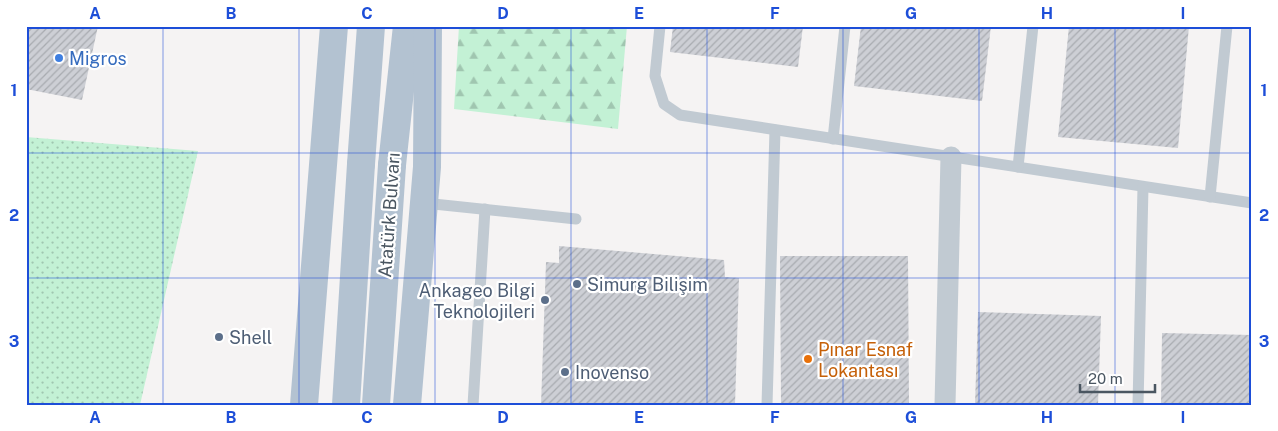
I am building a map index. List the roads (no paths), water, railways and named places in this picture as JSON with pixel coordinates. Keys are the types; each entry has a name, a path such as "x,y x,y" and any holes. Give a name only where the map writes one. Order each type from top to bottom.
{"main road":[{"path":"304,405 334,26"},
{"name":"Atatürk Bulvarı","path":"346,405 371,26"},
{"name":"Atatürk Bulvarı","path":"376,405 392,164 407,26"},
{"path":"407,405 428,167 428,26"}],"street":[{"path":"945,405 951,157"}],"lane":[{"path":"660,26 656,76 664,104 680,115 1252,203"},
{"path":"833,139 845,26"},
{"path":"1018,167 1032,26"},
{"path":"1210,197 1227,26"},
{"path":"767,405 775,130"},
{"path":"1138,405 1143,187"},
{"path":"424,203 576,218"},
{"path":"473,405 484,209"}],"place":[{"name":"Migros","path":"59,58"},
{"name":"Simurg Bilişim","path":"577,284"},
{"name":"Ankageo Bilgi Teknolojileri","path":"545,300"},
{"name":"Shell","path":"219,337"},
{"name":"Pınar Esnaf Lokantası","path":"808,359"},
{"name":"Inovenso","path":"565,372"}]}
